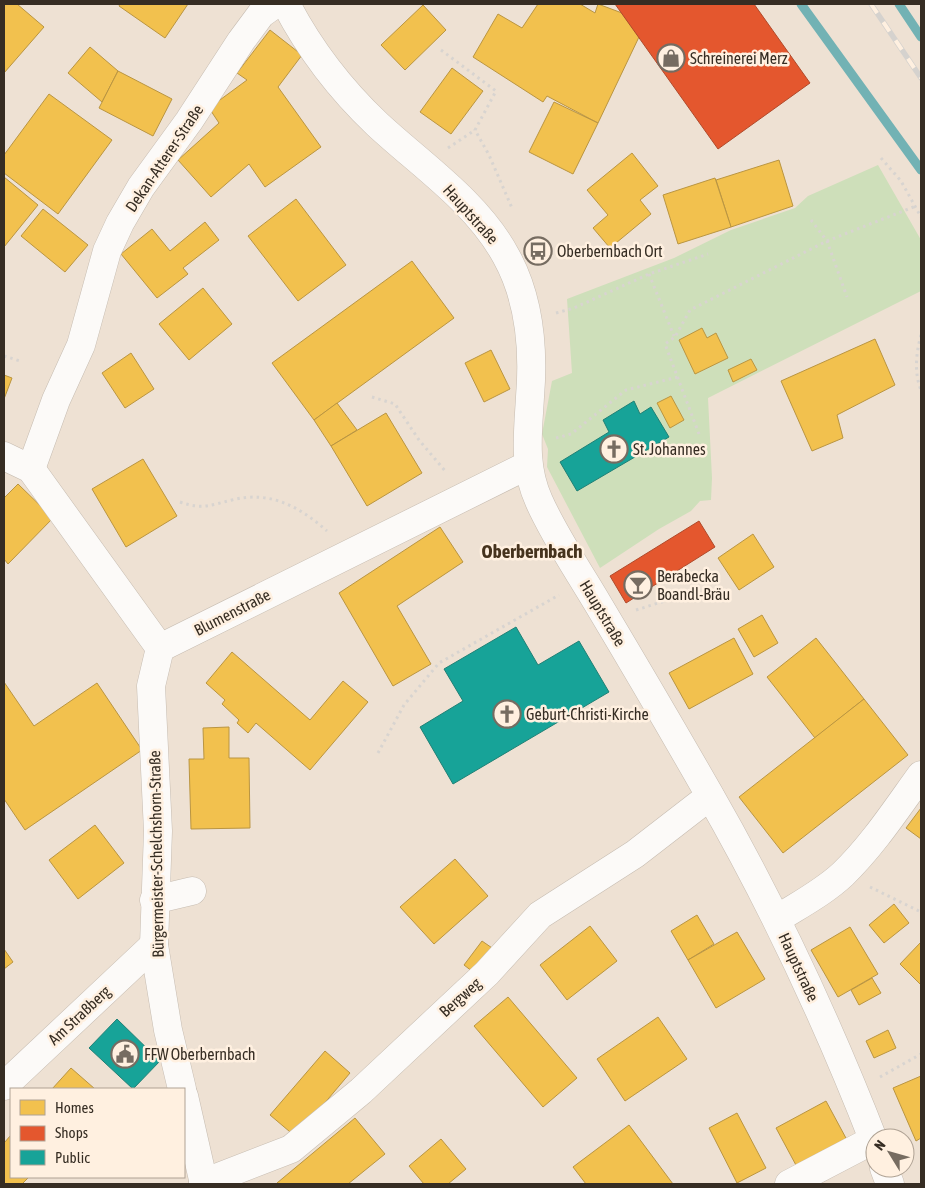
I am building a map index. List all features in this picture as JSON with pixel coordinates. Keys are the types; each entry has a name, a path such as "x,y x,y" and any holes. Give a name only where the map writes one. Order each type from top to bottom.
{"street":[{"name":"Dekan-Atterer-Straße","path":"31,469 56,400 80,345 107,251 120,223 141,187 189,121 241,41 261,14 275,4"},
{"name":"Hauptstraße","path":"286,4 319,61 344,91 378,125 452,190 481,220 506,254 521,290 528,319 532,351 526,434 528,464 538,498 561,542 710,796 777,919 831,1037 868,1128"},
{"path":"4,456 31,469 160,648"},
{"name":"Blumenstraße","path":"160,648 528,464"},
{"name":"Bürgermeister-Schelchshorn-Straße","path":"160,648 151,686 158,831 154,900 154,944 168,1030 182,1088"},
{"path":"777,919 808,900 843,874 872,842 921,774"},
{"name":"Bergweg","path":"204,1184 291,1149 361,1091 487,973 540,915 635,854 710,796"},
{"path":"154,900 192,890"},
{"name":"Am Straßberg","path":"4,1086 154,944"},
{"path":"185,1100 204,1184"},
{"path":"789,1184 865,1146"}],"path":[{"path":"441,50 496,92 475,130 489,155 512,209"},
{"path":"882,158 901,181 921,217"},
{"path":"699,434 665,344 674,337 690,310 827,241 916,206"},
{"path":"811,220 827,241 847,297"},
{"path":"528,319 574,308 649,274 708,254"},
{"path":"649,274 674,337"},
{"path":"921,335 917,350 917,381 921,390"},
{"path":"4,356 20,362"},
{"path":"526,434 554,438 571,434 626,390 678,378"},
{"path":"372,397 395,404 419,440 466,495"},
{"path":"180,502 195,507 214,506 255,496 275,499 293,506 313,518 328,532 345,556"},
{"path":"378,753 404,705 439,663 585,581"},
{"path":"607,619 700,590"},
{"path":"843,874 921,912"},
{"path":"854,1092 921,1054"}],"green space":[{"path":"878,165 921,240 921,291 708,398 712,478 711,500 700,501 691,511 659,529 600,568 547,467 548,449 542,434 552,381 572,373 567,299 674,258 731,230 795,208 808,196"}],"building: Homes":[{"path":"4,4 17,4 44,27 4,73"},
{"path":"120,4 188,4 165,38 119,6"},
{"path":"538,4 580,4 595,13 598,4 622,13 639,37 598,123 547,96 543,102 473,57 498,14 522,28"},
{"path":"423,5 446,30 405,70 381,45"},
{"path":"270,30 302,55 278,87 321,147 265,187 249,164 211,197 178,160 219,123 209,108 247,80 237,73"},
{"path":"90,47 118,71 102,102 68,73"},
{"path":"452,68 483,91 451,134 420,112"},
{"path":"118,71 172,99 153,136 99,108"},
{"path":"49,94 112,140 58,214 4,173 4,155"},
{"path":"554,102 598,123 573,174 529,152"},
{"path":"632,153 658,186 640,200 651,214 610,248 593,228 608,215 587,190"},
{"path":"779,160 793,206 731,227 716,180"},
{"path":"4,177 38,205 4,247"},
{"path":"715,178 731,227 678,244 663,195"},
{"path":"296,199 346,265 298,301 248,236"},
{"path":"43,209 88,245 65,272 21,236"},
{"path":"205,222 219,240 183,268 188,274 157,298 121,254 152,229 170,251"},
{"path":"412,261 454,318 314,420 272,363"},
{"path":"203,288 232,324 189,360 159,324"},
{"path":"702,328 707,338 716,333 728,358 695,374 679,340"},
{"path":"875,339 895,385 837,415 843,438 812,451 781,381"},
{"path":"491,350 510,389 484,402 465,363"},
{"path":"131,353 154,389 125,408 102,373"},
{"path":"751,359 757,370 733,382 728,370"},
{"path":"4,375 12,378 4,399"},
{"path":"671,396 684,420 670,428 657,403"},
{"path":"337,403 357,430 331,446 314,420"},
{"path":"386,413 422,473 367,506 331,446"},
{"path":"143,459 177,516 126,547 92,489"},
{"path":"18,484 53,518 8,564 4,559 4,498"},
{"path":"440,527 463,562 397,606 431,664 393,686 339,593"},
{"path":"753,534 774,567 739,590 718,558"},
{"path":"762,615 778,643 754,657 738,629"},
{"path":"734,638 753,674 689,709 669,673"},
{"path":"816,638 864,699 815,738 767,677"},
{"path":"232,652 310,720 343,681 368,702 310,770 256,723 248,733 237,723 239,720 222,704 225,700 206,683"},
{"path":"4,682 34,726 97,683 142,750 25,830 4,799"},
{"path":"864,699 908,755 783,853 739,797"},
{"path":"229,727 229,758 249,758 250,828 191,829 189,759 204,759 203,728"},
{"path":"921,808 921,839 906,828"},
{"path":"95,825 124,863 78,899 49,860"},
{"path":"455,859 488,896 434,944 400,907"},
{"path":"894,904 909,923 884,943 869,925"},
{"path":"697,915 714,944 688,960 671,931"},
{"path":"590,926 617,961 567,1000 540,965"},
{"path":"850,927 878,974 838,997 811,950"},
{"path":"737,932 765,979 716,1008 688,960"},
{"path":"482,941 495,950 477,975 464,965"},
{"path":"921,942 921,985 900,964"},
{"path":"4,949 13,962 4,969"},
{"path":"872,978 881,993 859,1005 851,990"},
{"path":"508,997 577,1078 543,1107 474,1026"},
{"path":"658,1017 687,1059 625,1101 597,1059"},
{"path":"888,1030 896,1048 874,1058 866,1041"},
{"path":"325,1051 350,1073 296,1137 270,1115"},
{"path":"71,1068 94,1088 53,1088"},
{"path":"921,1076 921,1138 916,1141 915,1128 910,1128 893,1088"},
{"path":"826,1101 847,1140 797,1167 776,1128"},
{"path":"737,1113 766,1168 737,1183 709,1128"},
{"path":"355,1118 385,1154 348,1184 277,1183"},
{"path":"629,1125 673,1184 586,1184 573,1167"},
{"path":"10,1136 10,1178 28,1178 22,1184 4,1184 4,1143"},
{"path":"441,1139 466,1169 448,1184 424,1184 409,1166"}],"building: Shops":[{"path":"615,4 754,4 810,83 718,149"},
{"path":"699,521 715,547 626,603 610,576"}],"building: Public":[{"name":"St. Johannes","path":"634,401 640,414 651,407 669,437 577,491 560,462 609,432 603,420"},
{"name":"Geburt-Christi-Kirche","path":"516,627 538,665 579,641 609,692 453,784 420,727 463,701 444,669"},
{"name":"FFW Oberbernbach","path":"117,1019 160,1061 132,1088 89,1048"}],"waterway":[{"path":"801,4 921,170"},
{"path":"899,4 921,37"}],"railway":[{"path":"871,4 921,78"}],"place":[{"name":"Schreinerei Merz","path":"671,58"},
{"name":"Oberbernbach Ort","path":"538,251"},
{"name":"St. Johannes","path":"614,449"},
{"name":"Berabecka Boandl-Bräu","path":"638,585"},
{"name":"Geburt-Christi-Kirche","path":"507,714"},
{"name":"FFW Oberbernbach","path":"125,1054"}],"district":[{"name":"Oberbernbach","path":"532,551"}]}
